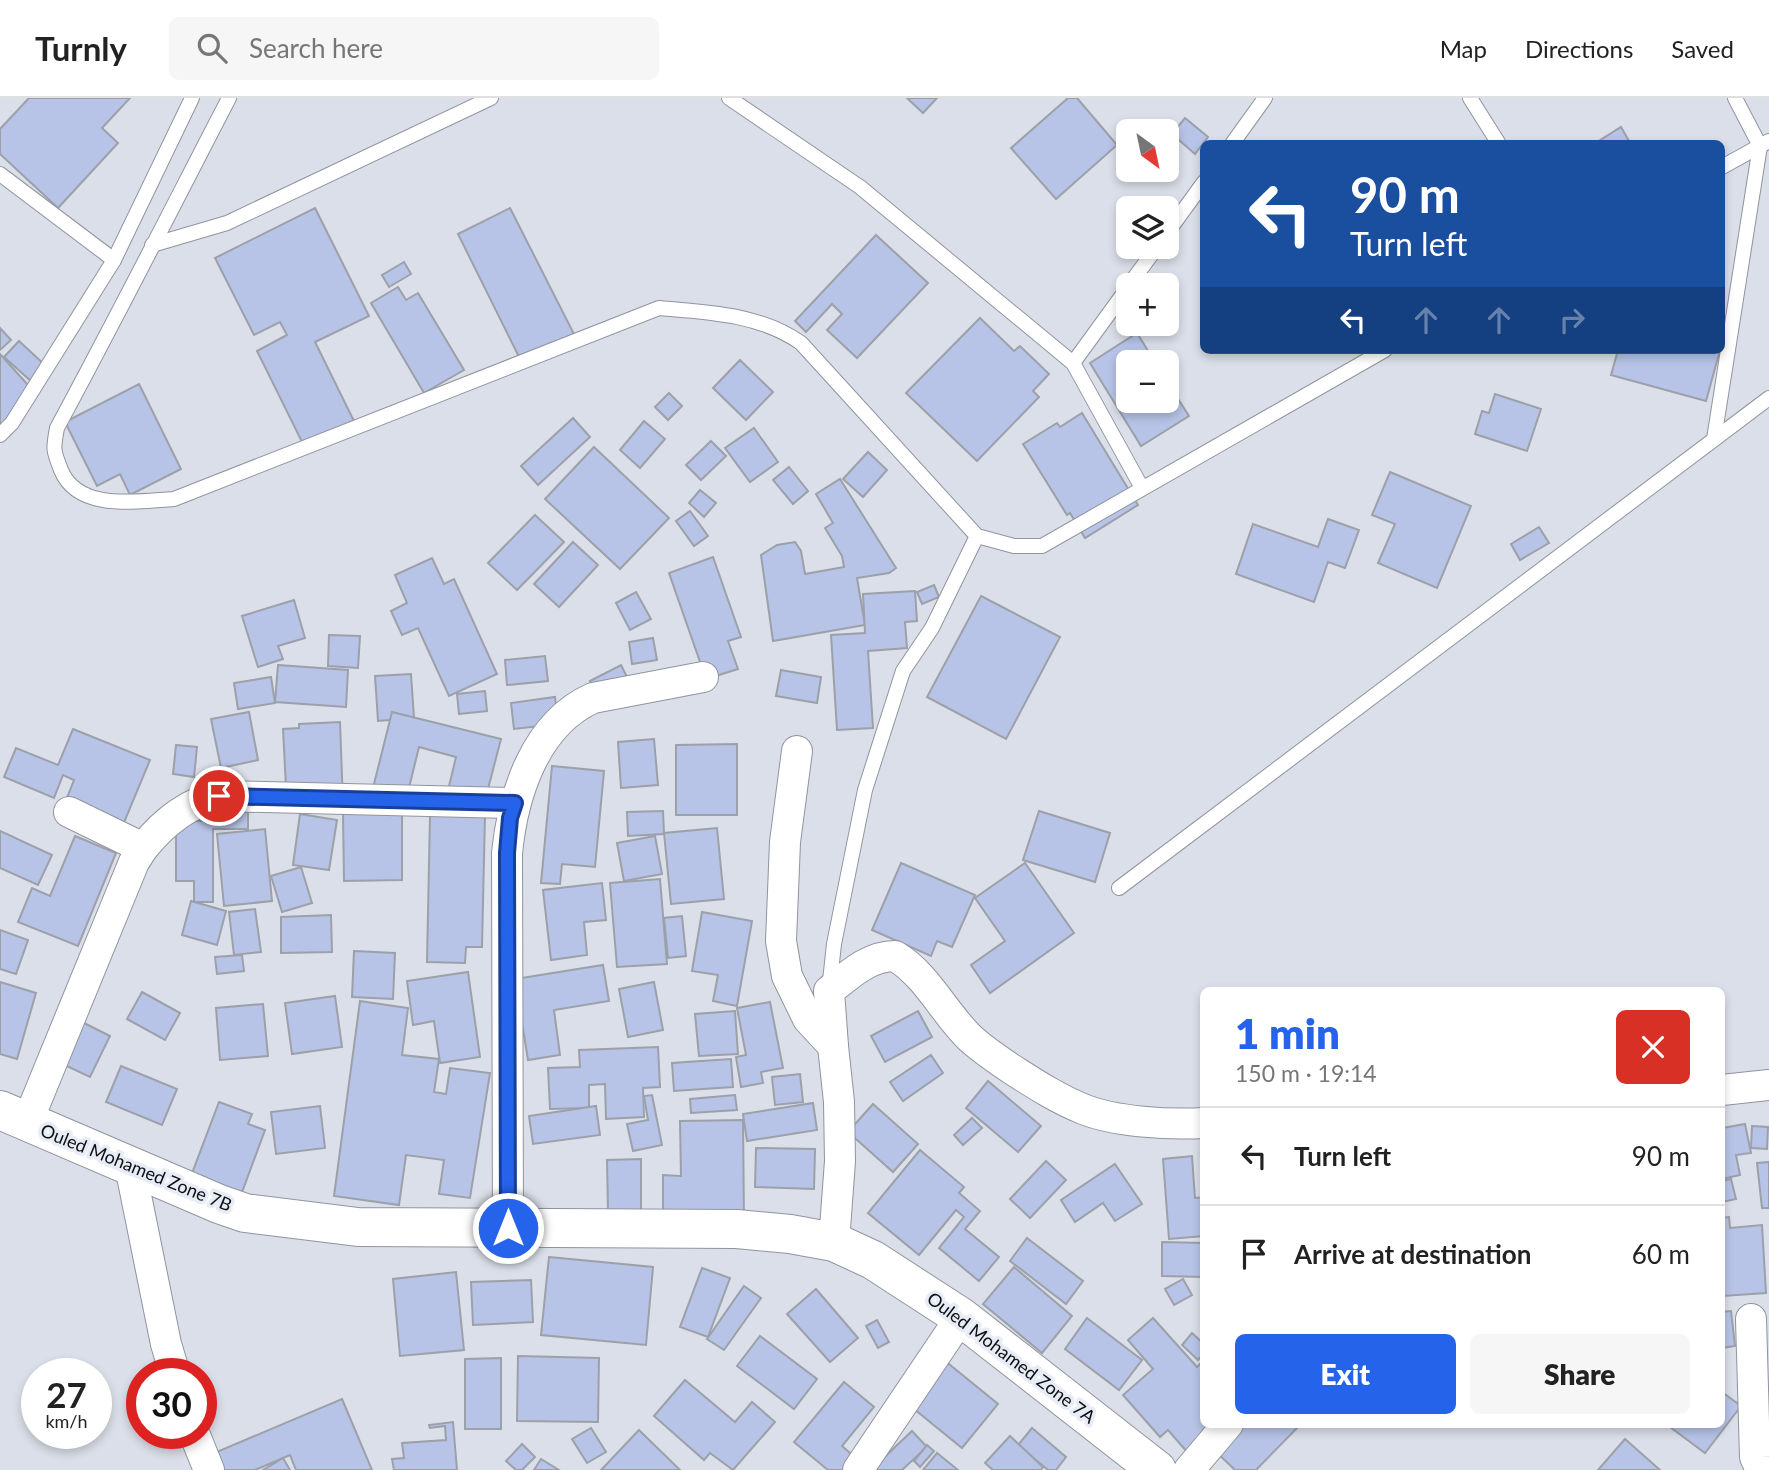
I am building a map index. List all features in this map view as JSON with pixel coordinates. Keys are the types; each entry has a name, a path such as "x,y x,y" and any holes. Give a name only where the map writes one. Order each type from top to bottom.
{"main road":[{"name":"Ouled Mohamed Zone 7B","path":"13,1116 245,1213 358,1227 737,1229"},
{"name":"Ouled Mohamed Zone 7A","path":"737,1229 834,1242 873,1260 961,1317 1157,1470"}],"street":[{"path":"508,1228 507,853 510,818 515,803 536,751 561,720 578,705 593,698 703,677"},
{"path":"797,751 785,842 780,941 787,976 808,1019 833,1046"},
{"path":"13,1116 134,862 155,833 180,812 202,800 219,796 515,803"},
{"path":"69,812 143,848"},
{"path":"834,1242 840,1161 839,1102 829,991 866,963 882,957 895,956 918,976 969,1037 1052,1094 1104,1115 1139,1120 1200,1123"},
{"path":"1725,1090 1769,1085"},
{"path":"130,1166 170,1358"},
{"path":"858,1470 961,1317"},
{"path":"1751,1319 1755,1457 1762,1470"},
{"path":"1189,1470 1224,1428"},
{"path":"200,1449 209,1470"}],"lane":[{"path":"0,435 12,423 114,260 192,98"},
{"path":"229,98 119,314 57,428 52,449 65,480 84,496 121,502 174,499 659,308 724,314 784,331 801,343 977,536 1014,546 1042,546 1378,354"},
{"path":"152,245 227,223 491,98"},
{"path":"729,98 860,187 1073,363 1142,488"},
{"path":"1235,140 1265,98"},
{"path":"1470,98 1496,140"},
{"path":"1714,439 1765,143 1735,98"},
{"path":"1725,165 1765,143"},
{"path":"0,174 114,260"},
{"path":"1179,216 1200,188"},
{"path":"1073,363 1116,304"},
{"path":"1119,888 1769,398"},
{"path":"829,991 834,944 865,790 903,671 932,628 977,536"}],"building":[{"path":"29,98 130,98 102,128 118,143 58,208 0,154 0,129"},
{"path":"907,98 937,98 923,113"},
{"path":"1068,98 1077,98 1116,144 1056,199 1011,148"},
{"path":"1185,118 1208,137 1200,140 1200,147 1195,154 1180,141 1180,124"},
{"path":"1621,127 1628,140 1600,140"},
{"path":"315,208 369,316 315,342 354,421 304,446 257,351 287,335 280,322 254,335 215,258"},
{"path":"510,208 577,340 524,367 458,234"},
{"path":"876,235 928,283 857,358 827,330 842,314 832,304 806,332 795,321"},
{"path":"404,262 411,274 389,287 382,275"},
{"path":"398,287 406,300 418,293 464,370 424,393 371,303"},
{"path":"980,318 1014,351 1020,346 1049,374 1033,391 1039,397 977,461 906,393"},
{"path":"0,328 11,340 0,350"},
{"path":"1132,336 1139,336 1148,350 1116,350 1116,405 1090,363"},
{"path":"19,341 46,366 32,382 4,357"},
{"path":"0,354 37,395 0,428"},
{"path":"1617,354 1719,354 1706,401 1611,375"},
{"path":"740,360 773,392 746,420 713,388"},
{"path":"139,384 181,469 130,495 120,474 97,486 65,422"},
{"path":"669,393 682,406 668,420 655,407"},
{"path":"1495,394 1541,409 1527,451 1475,434 1482,411 1489,413"},
{"path":"1179,401 1189,416 1141,446 1121,413 1179,413"},
{"path":"1082,413 1138,505 1085,538 1070,513 1067,515 1023,444 1057,423 1060,427"},
{"path":"573,418 590,437 538,485 521,466"},
{"path":"644,421 665,439 640,468 620,450"},
{"path":"754,428 778,462 750,482 725,448"},
{"path":"711,441 726,456 701,480 686,465"},
{"path":"594,447 669,518 620,569 545,499"},
{"path":"868,452 887,470 863,497 843,479"},
{"path":"789,467 808,491 793,504 773,480"},
{"path":"1390,472 1471,506 1437,588 1378,563 1395,524 1372,515"},
{"path":"840,479 896,568 889,573 857,578 865,625 773,641 761,555 777,545 795,542 801,551 805,574 844,567 842,556 825,528 833,523 816,494"},
{"path":"700,490 716,503 704,517 689,503"},
{"path":"690,511 708,536 694,546 676,521"},
{"path":"535,515 564,542 517,590 488,563"},
{"path":"1328,519 1359,530 1345,568 1328,562 1314,602 1236,574 1253,524 1318,547"},
{"path":"1539,527 1549,543 1520,560 1511,544"},
{"path":"573,542 598,565 559,607 534,584"},
{"path":"713,557 741,637 728,641 738,669 706,679 669,573"},
{"path":"432,558 444,584 454,579 497,674 449,696 418,628 402,635 391,611 407,603 395,575"},
{"path":"934,585 939,597 922,604 917,592"},
{"path":"915,591 917,621 905,622 907,648 868,651 873,728 837,730 831,635 865,633 863,594"},
{"path":"636,592 651,619 630,630 616,603"},
{"path":"981,596 1060,637 1006,739 927,697"},
{"path":"294,600 305,638 278,646 283,659 258,667 242,616"},
{"path":"329,635 360,636 358,668 328,666"},
{"path":"653,638 657,660 632,664 629,642"},
{"path":"545,656 548,681 507,685 505,660"},
{"path":"278,665 348,670 346,707 275,702"},
{"path":"621,665 634,691 603,706 590,681"},
{"path":"781,670 821,677 817,703 776,696"},
{"path":"411,674 414,718 378,721 375,676"},
{"path":"271,677 275,703 238,709 234,683"},
{"path":"485,691 487,711 459,714 457,694"},
{"path":"555,697 558,724 514,729 511,703"},
{"path":"249,712 258,760 221,768 211,719"},
{"path":"392,712 501,739 483,808 446,799 456,757 419,747 407,796 373,788"},
{"path":"340,722 343,804 287,807 283,729 299,728 299,724"},
{"path":"73,729 150,760 118,837 61,813 74,780 63,775 54,798 4,777 16,748 58,765"},
{"path":"654,739 658,785 621,788 618,742"},
{"path":"737,744 737,815 676,815 676,745"},
{"path":"176,745 197,747 194,777 173,774"},
{"path":"552,766 604,771 595,867 562,864 560,884 541,883"},
{"path":"206,804 248,804 248,829 213,829 213,902 194,902 194,881 176,881 176,821 205,821"},
{"path":"402,811 402,880 344,881 343,812"},
{"path":"663,811 664,834 628,836 627,812"},
{"path":"1039,811 1110,833 1095,882 1023,860"},
{"path":"300,814 337,820 329,870 293,865"},
{"path":"430,815 485,815 482,947 466,947 465,963 427,962"},
{"path":"717,828 724,899 671,904 664,833"},
{"path":"265,829 272,901 224,906 217,834"},
{"path":"0,831 52,855 38,885 0,868"},
{"path":"75,836 116,853 78,946 18,922 32,888 50,896"},
{"path":"655,836 662,874 624,881 617,843"},
{"path":"901,863 975,895 952,947 937,941 931,956 872,930"},
{"path":"1025,863 1074,933 990,993 971,965 1005,941 975,898"},
{"path":"301,867 312,903 282,912 271,876"},
{"path":"660,879 667,964 617,967 610,883"},
{"path":"602,883 606,920 584,922 587,955 551,960 543,890"},
{"path":"191,901 226,911 217,945 182,935"},
{"path":"255,909 261,952 234,955 229,912"},
{"path":"702,912 752,921 737,1006 713,1001 718,975 692,971"},
{"path":"331,915 332,952 281,953 281,917"},
{"path":"682,916 686,956 668,958 664,918"},
{"path":"0,930 28,940 16,974 0,969"},
{"path":"354,951 395,953 393,999 352,997"},
{"path":"242,955 244,971 217,974 215,957"},
{"path":"603,965 609,1001 554,1010 560,1055 528,1060 515,979"},
{"path":"468,972 480,1057 440,1063 434,1021 413,1025 407,981"},
{"path":"0,982 36,993 17,1059 0,1054"},
{"path":"654,982 663,1030 628,1037 619,989"},
{"path":"142,992 180,1013 165,1040 127,1019"},
{"path":"335,996 342,1047 292,1054 285,1003"},
{"path":"360,1001 408,1008 402,1055 439,1059 434,1092 446,1094 450,1068 490,1073 470,1198 439,1194 444,1160 406,1155 399,1205 334,1196"},
{"path":"770,1002 783,1068 761,1072 763,1083 741,1087 736,1057 746,1055 737,1008"},
{"path":"263,1004 268,1056 220,1060 216,1008"},
{"path":"735,1011 738,1054 699,1056 695,1014"},
{"path":"918,1011 932,1037 885,1062 871,1036"},
{"path":"76,1019 110,1036 90,1077 56,1061"},
{"path":"658,1047 660,1087 643,1088 644,1117 606,1119 605,1084 589,1085 589,1108 550,1109 548,1068 580,1067 579,1050"},
{"path":"931,1055 943,1073 903,1101 890,1082"},
{"path":"731,1059 733,1087 674,1091 672,1063"},
{"path":"121,1066 177,1089 162,1125 106,1102"},
{"path":"800,1074 803,1102 775,1105 772,1077"},
{"path":"988,1081 1041,1126 1018,1152 966,1108"},
{"path":"652,1095 662,1145 633,1151 627,1124 648,1120 644,1096"},
{"path":"735,1095 737,1110 691,1113 690,1099"},
{"path":"219,1102 252,1114 248,1124 265,1130 241,1195 191,1176"},
{"path":"813,1103 817,1130 747,1141 743,1114"},
{"path":"873,1104 918,1144 893,1172 848,1132"},
{"path":"320,1106 325,1148 276,1154 271,1112"},
{"path":"596,1106 600,1135 533,1144 529,1116"},
{"path":"972,1118 982,1128 963,1145 954,1135"},
{"path":"743,1120 744,1220 663,1221 663,1175 681,1176 680,1121"},
{"path":"1745,1124 1751,1153 1736,1155 1740,1175 1725,1178 1725,1127"},
{"path":"1752,1126 1768,1127 1767,1149 1751,1148"},
{"path":"756,1148 815,1149 814,1189 755,1187"},
{"path":"920,1150 964,1187 959,1193 980,1211 965,1229 999,1257 979,1281 939,1248 964,1217 956,1210 919,1255 868,1213"},
{"path":"1192,1156 1195,1198 1200,1197 1200,1236 1169,1239 1163,1159"},
{"path":"641,1159 641,1210 608,1211 607,1160"},
{"path":"1046,1161 1066,1180 1030,1218 1010,1199"},
{"path":"1769,1162 1769,1208 1762,1208 1757,1163"},
{"path":"1115,1164 1142,1204 1115,1221 1103,1203 1075,1222 1061,1200"},
{"path":"1731,1179 1736,1199 1725,1201 1725,1180"},
{"path":"1729,1217 1730,1228 1762,1225 1766,1293 1725,1296 1725,1218"},
{"path":"1027,1238 1083,1281 1066,1304 1010,1261"},
{"path":"1162,1242 1200,1243 1200,1277 1162,1276"},
{"path":"549,1257 653,1267 646,1345 541,1335"},
{"path":"1014,1267 1072,1316 1042,1353 983,1304"},
{"path":"702,1268 730,1278 708,1337 680,1327"},
{"path":"456,1272 464,1350 400,1356 393,1279"},
{"path":"1183,1279 1192,1295 1174,1305 1165,1289"},
{"path":"531,1280 533,1322 473,1325 471,1282"},
{"path":"744,1286 761,1298 724,1350 707,1339"},
{"path":"816,1289 858,1338 830,1362 787,1314"},
{"path":"1731,1311 1735,1346 1725,1348 1725,1312"},
{"path":"1087,1318 1142,1360 1119,1390 1065,1349"},
{"path":"1153,1318 1197,1367 1200,1364 1200,1428 1216,1428 1188,1453 1168,1430 1160,1437 1123,1395 1153,1369 1128,1340"},
{"path":"877,1320 889,1342 878,1348 866,1326"},
{"path":"1192,1333 1200,1340 1200,1358 1198,1360 1182,1345"},
{"path":"760,1336 817,1379 794,1409 737,1366"},
{"path":"518,1356 599,1358 598,1422 517,1421"},
{"path":"501,1358 501,1429 465,1429 465,1359"},
{"path":"944,1360 998,1404 962,1448 908,1404"},
{"path":"685,1380 735,1422 752,1402 775,1422 733,1470 710,1453 704,1460 654,1416"},
{"path":"844,1382 874,1407 842,1446 856,1458 846,1470 828,1470 794,1442"},
{"path":"1725,1394 1741,1406 1725,1427"},
{"path":"342,1399 372,1470 296,1470 290,1455 255,1470 219,1470 212,1454"},
{"path":"453,1422 457,1470 394,1470 392,1459 404,1458 402,1443 446,1440 445,1426 430,1428 429,1425"},
{"path":"591,1428 606,1452 587,1463 572,1439"},
{"path":"1032,1428 1066,1457 1056,1470 1048,1470 1018,1445"},
{"path":"1233,1428 1297,1428 1256,1470 1235,1470 1213,1449"},
{"path":"1671,1428 1724,1428 1705,1453"},
{"path":"639,1430 680,1470 601,1470"},
{"path":"912,1431 927,1447 902,1470 878,1470 874,1467"},
{"path":"1010,1436 1043,1467 1041,1470 993,1470 985,1463"},
{"path":"1625,1439 1660,1470 1598,1470"},
{"path":"522,1444 535,1457 522,1470 516,1470 506,1461"},
{"path":"927,1445 934,1451 920,1467 914,1461"},
{"path":"937,1453 958,1470 923,1470"},
{"path":"283,1458 290,1470 263,1470"},
{"path":"541,1459 559,1470 534,1470"}],"route":[{"path":"219,796 515,803 510,818 507,853 508,1228"}]}
